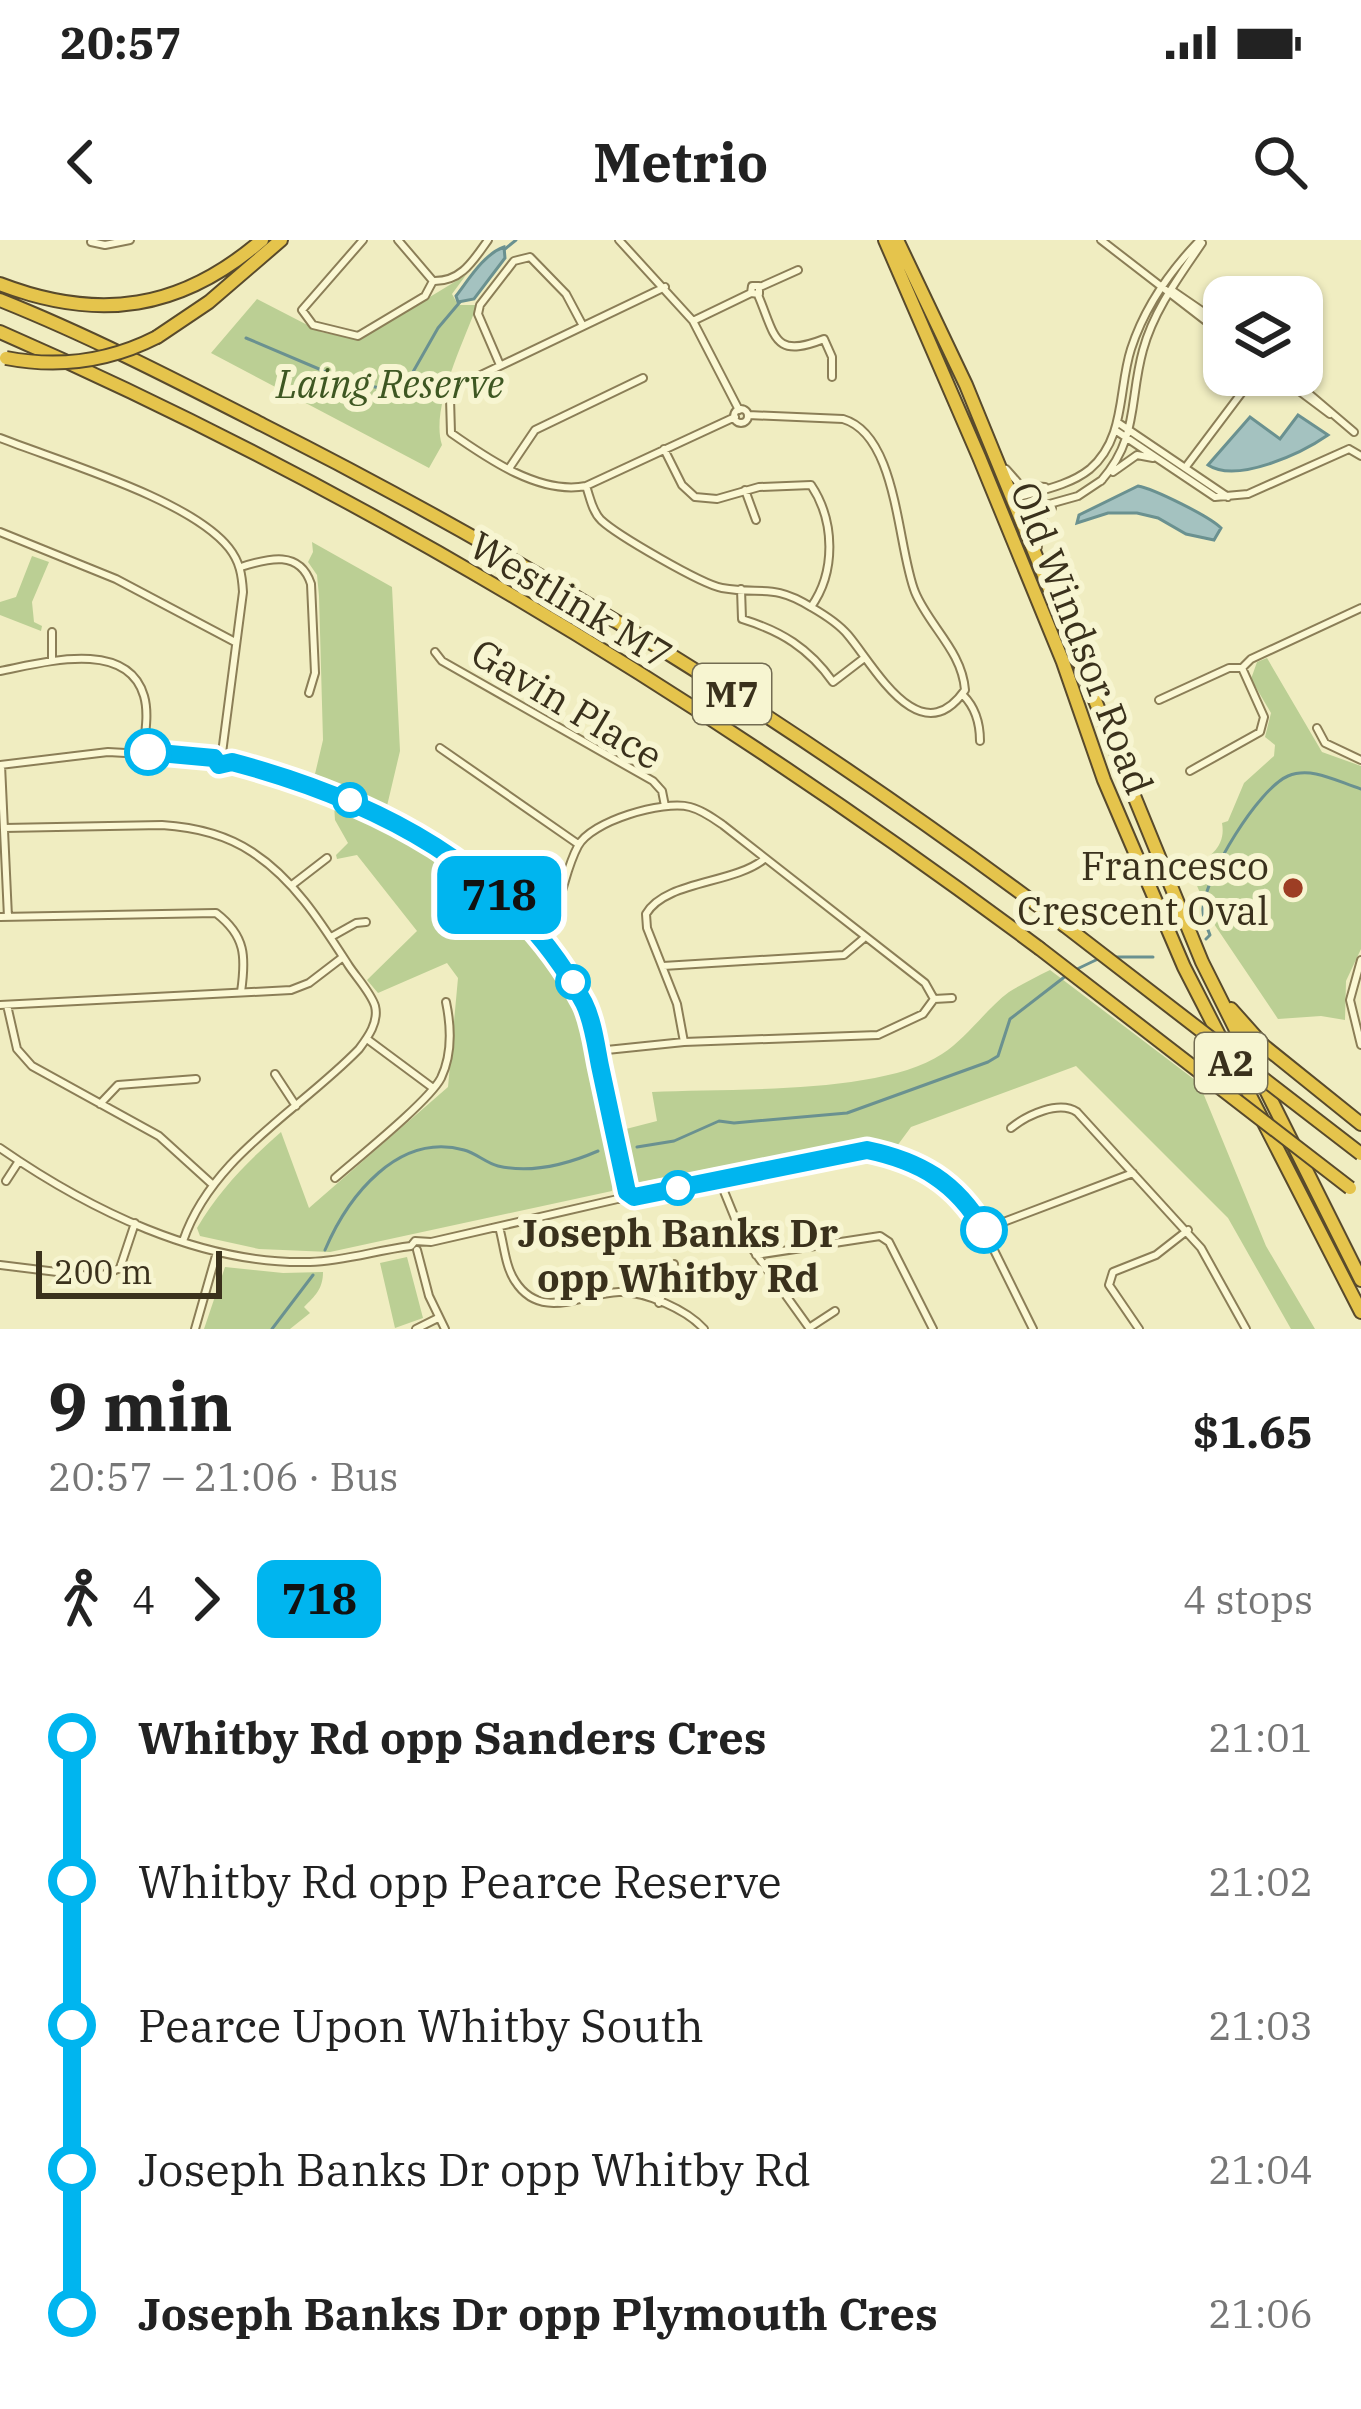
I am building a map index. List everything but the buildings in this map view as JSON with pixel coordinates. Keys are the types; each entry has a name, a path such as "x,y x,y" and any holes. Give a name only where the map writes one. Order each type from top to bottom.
{"highway":[{"path":"0,284 57,302 118,306 170,296 218,274 262,240"},
{"path":"3,357 50,363 87,361 157,337 208,302 281,240"},
{"name":"Old Windsor Road","path":"884,240 998,504 1063,662 1104,780 1184,967 1361,1312"},
{"name":"Old Windsor Road","path":"897,240 966,385 1202,962 1361,1280"},
{"name":"Westlink M7","path":"0,300 154,369 329,459 593,607 800,737 964,850 1361,1154"},
{"name":"Westlink M7","path":"0,332 316,486 573,634 754,746 1039,948 1356,1192"},
{"path":"998,504 1015,506"},
{"path":"1202,962 1247,1029 1361,1124"},
{"path":"1345,1284 1361,1300"}],"street":[{"path":"91,242 130,240"},
{"path":"363,240 302,310 314,326 358,336 425,296 433,281"},
{"path":"398,240 433,281"},
{"path":"433,281 450,280 467,269 488,240"},
{"path":"619,240 693,321 737,414"},
{"path":"1101,240 1203,314"},
{"path":"1015,506 1094,464 1116,426 1130,351 1166,287 1202,240"},
{"path":"501,365 481,325 480,305 514,261 530,257 566,294 583,326"},
{"path":"693,321 798,269"},
{"path":"586,486 602,520 702,581 781,592 812,607 845,631 885,686 920,711 934,712 962,695 965,684 954,655 915,593 902,523 871,439 854,422 737,414 586,486 553,487 455,436 448,420 453,391 665,287"},
{"path":"1101,481 1130,433 1143,351 1166,287"},
{"path":"756,292 784,347 796,349 824,339 832,357 832,377"},
{"path":"510,467 535,430 643,378"},
{"path":"966,385 1012,478 1028,487 1060,484"},
{"path":"1184,469 1239,396"},
{"path":"1310,396 1358,432 1348,441 1349,449"},
{"path":"1116,426 1228,496"},
{"path":"1130,433 1211,496 1256,490 1349,449"},
{"path":"0,438 208,526 241,567 243,592 221,757"},
{"path":"664,449 682,485 695,497 717,499 745,490 811,485 826,513 828,574 812,607"},
{"path":"1349,449 1361,456"},
{"path":"1050,593 1036,526 1043,513 1137,455 1162,461"},
{"path":"745,490 756,520"},
{"path":"1015,506 1066,501"},
{"path":"0,532 116,578 236,643"},
{"path":"241,567 286,558 307,572 315,673 309,693"},
{"path":"741,589 742,619 768,627 805,648 833,682 865,658"},
{"path":"1159,700 1228,668 1242,668 1251,659 1361,608"},
{"path":"52,632 52,661"},
{"name":"Gavin Place","path":"435,652 442,661 653,782 662,791 665,806"},
{"path":"0,671 88,659 124,667 138,681 146,701 142,752"},
{"path":"1190,771 1252,739 1264,725 1242,668"},
{"path":"962,695 971,703 980,741"},
{"path":"1317,728 1325,743 1361,760"},
{"path":"440,748 578,844"},
{"path":"241,992 246,957 242,943 216,913 4,917 0,765 56,755 142,752 221,757 305,782 382,816 458,862 539,932 585,1004 628,1196"},
{"path":"539,932 561,903 578,844 604,824 665,806 692,807 925,982 934,999"},
{"path":"4,828 187,826 220,836 250,851 292,885 374,1004 376,1017 367,1039 240,1155 213,1185 183,1241"},
{"path":"292,885 327,858"},
{"path":"684,1042 677,1004 647,928 651,906 660,898 742,873 764,859"},
{"path":"331,937 366,922"},
{"path":"663,966 844,955 864,938"},
{"path":"213,1185 159,1136 32,1066 17,1049 3,1005 291,990 309,983 343,957"},
{"path":"1361,960 1350,1000 1361,1045"},
{"path":"934,999 952,998"},
{"path":"597,1051 684,1042 878,1035 923,1014 934,999"},
{"path":"335,1178 439,1082 448,1055 446,1002"},
{"path":"367,1039 433,1088"},
{"path":"275,1074 296,1106"},
{"path":"100,1104 118,1084 196,1079"},
{"path":"1011,1128 1020,1120 1068,1106 1188,1230 1246,1329"},
{"path":"0,1148 135,1223 183,1241 268,1261 313,1262 416,1247 628,1196 872,1151 930,1171 957,1192 984,1230 1033,1329"},
{"path":"6,1181 19,1161"},
{"path":"984,1230 1133,1173"},
{"path":"718,1179 740,1233 810,1328 835,1311"},
{"path":"117,1271 135,1223"},
{"path":"499,1227 514,1280 540,1301 566,1304 625,1292 693,1318 704,1329"},
{"path":"1139,1329 1109,1278 1156,1255 1188,1230"},
{"path":"756,1255 880,1235 893,1250 932,1329"},
{"path":"416,1247 438,1318 446,1329"},
{"path":"195,1329 218,1251"},
{"path":"659,1303 674,1264"},
{"path":"0,1265 98,1277 117,1271"},
{"path":"117,1271 124,1279"},
{"path":"416,1329 438,1318"}],"green space":[{"name":"Laing Reserve","path":"466,275 452,294 458,305 477,305 444,394 442,445 429,468 211,353 257,299 321,332 359,340"},
{"path":"312,542 392,587 400,751 387,806 315,774 323,740 319,596 317,575 308,562"},
{"path":"32,556 49,562 32,602 34,622 42,626 41,631 0,615 0,602 16,597"},
{"path":"1267,658 1322,752 1361,766 1361,949 1346,981 1345,1020 1321,1016 1278,1019 1212,921 1189,867 1216,850 1222,823 1228,821 1244,783 1274,756 1275,745 1265,737 1271,713 1251,679 1257,662"},
{"path":"334,805 409,843 481,892 541,953 580,1027 595,1084 612,1191 330,1252 259,1249 200,1236 197,1228 215,1201 281,1132 309,1208 448,1087 458,978 447,963 378,993 367,980 417,931 357,855 337,859 348,843 335,820"},
{"path":"1050,970 1199,1083 1266,1246 1315,1329 1291,1329 1228,1218 1076,1066 911,1127 897,1146 828,1145 637,1183 626,1129 657,1121 652,1092 803,1087 881,1077 915,1067 951,1047 1009,992"},
{"path":"407,1257 423,1318 395,1328 380,1263"},
{"path":"225,1267 323,1272 323,1278 304,1307 310,1313 290,1329 204,1329"}],"water":[{"path":"504,247 505,258 474,299 458,302 456,296 477,268"},
{"path":"1298,415 1328,435 1252,469 1220,470 1208,465 1250,417 1280,439"},
{"path":"1138,486 1215,523 1221,528 1214,540 1186,534 1158,518 1137,513 1108,513 1077,523 1079,515"}],"waterway":[{"path":"505,249 516,240"},
{"path":"246,338 345,380 401,393 438,328 460,302"},
{"path":"1206,939 1210,935 1203,908 1213,875 1262,797 1297,773 1325,776 1361,789"},
{"path":"1114,957 1153,957"},
{"path":"1075,970 1098,959"},
{"path":"637,1147 674,1141 719,1121 847,1113 988,1062 998,1056 1010,1019 1067,975"},
{"path":"325,1250 362,1190 397,1159 418,1150 464,1150 498,1166 524,1169 562,1164 598,1151"},
{"path":"272,1329 313,1275"}],"bus line":[{"name":"718","path":"148,752 214,758 219,765 232,762 332,792 438,848 517,910 556,955 585,1004 627,1192 634,1197 867,1150 930,1171 957,1192 984,1230"}],"place":[{"name":"Francesco Crescent Oval","path":"1293,888"},
{"name":"Joseph Banks Dr opp Whitby Rd","path":"678,1188"}]}
